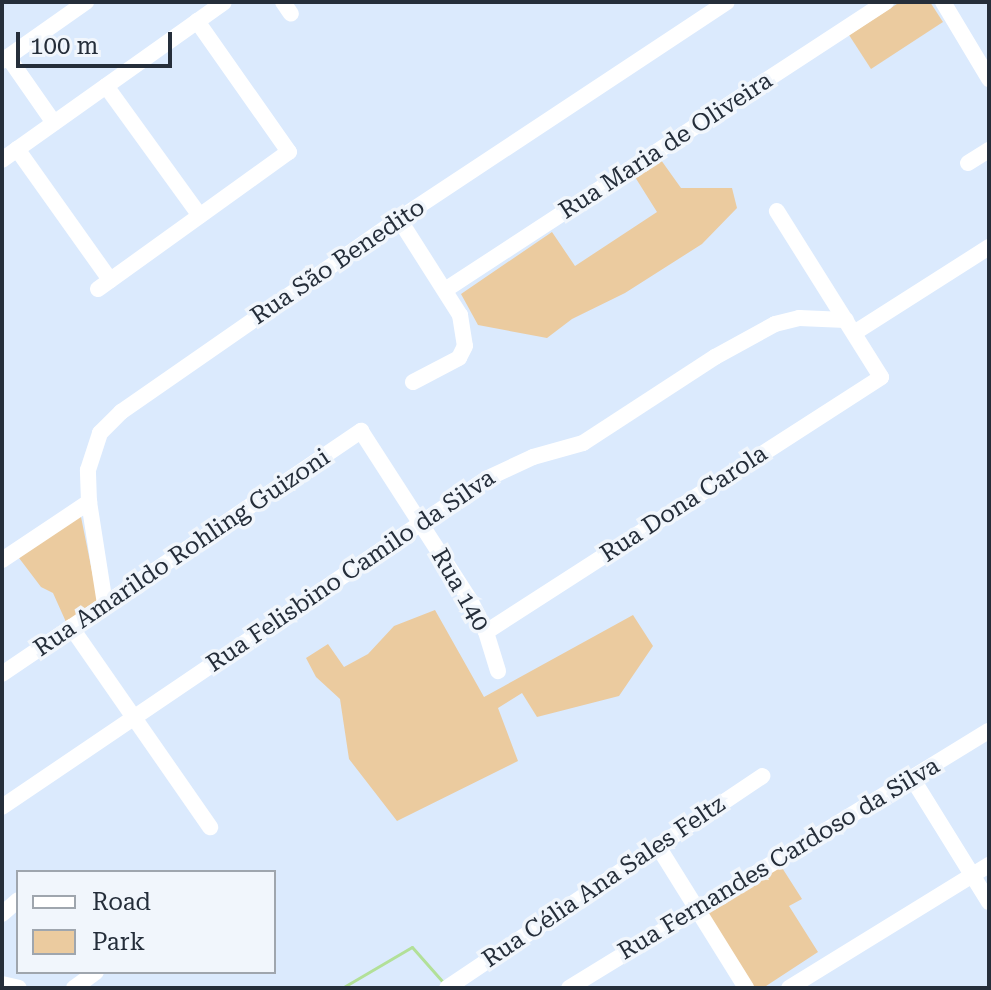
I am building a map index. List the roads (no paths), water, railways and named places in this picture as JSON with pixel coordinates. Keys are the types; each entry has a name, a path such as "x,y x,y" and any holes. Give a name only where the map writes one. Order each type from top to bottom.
{"street":[{"path":"54,123 5,59 86,2"},
{"path":"2,160 224,2"},
{"name":"Rua São Benedito","path":"105,604 89,502 88,470 100,433 121,412 399,219 727,2"},
{"name":"Rua Maria de Oliveira","path":"445,290 886,2"},
{"path":"943,2 989,79"},
{"path":"17,149 104,285 289,152 197,21"},
{"path":"106,86 200,216"},
{"path":"968,163 989,150"},
{"path":"777,211 850,327 989,247"},
{"path":"399,219 462,322 464,353 413,382"},
{"name":"Rua Felisbino Camilo da Silva","path":"2,807 503,470 583,443 715,357 775,324 799,318 850,327"},
{"name":"Rua Dona Carola","path":"486,632 881,377 850,327"},
{"name":"Rua 140","path":"361,431 486,632 498,671"},
{"name":"Rua Amarildo Rohling Guizoni","path":"2,674 361,431"},
{"path":"2,560 89,502"},
{"path":"71,627 210,827"},
{"name":"Rua Fernandes Cardoso da Silva","path":"569,988 989,731"},
{"name":"Rua Célia Ana Sales Feltz","path":"447,988 762,776"},
{"path":"912,778 989,902"},
{"path":"659,848 746,988"},
{"path":"789,988 989,865"},
{"path":"74,988 93,974"},
{"path":"2,984 19,988"}],"waterway":[{"path":"342,988 412,947 443,982"}]}
